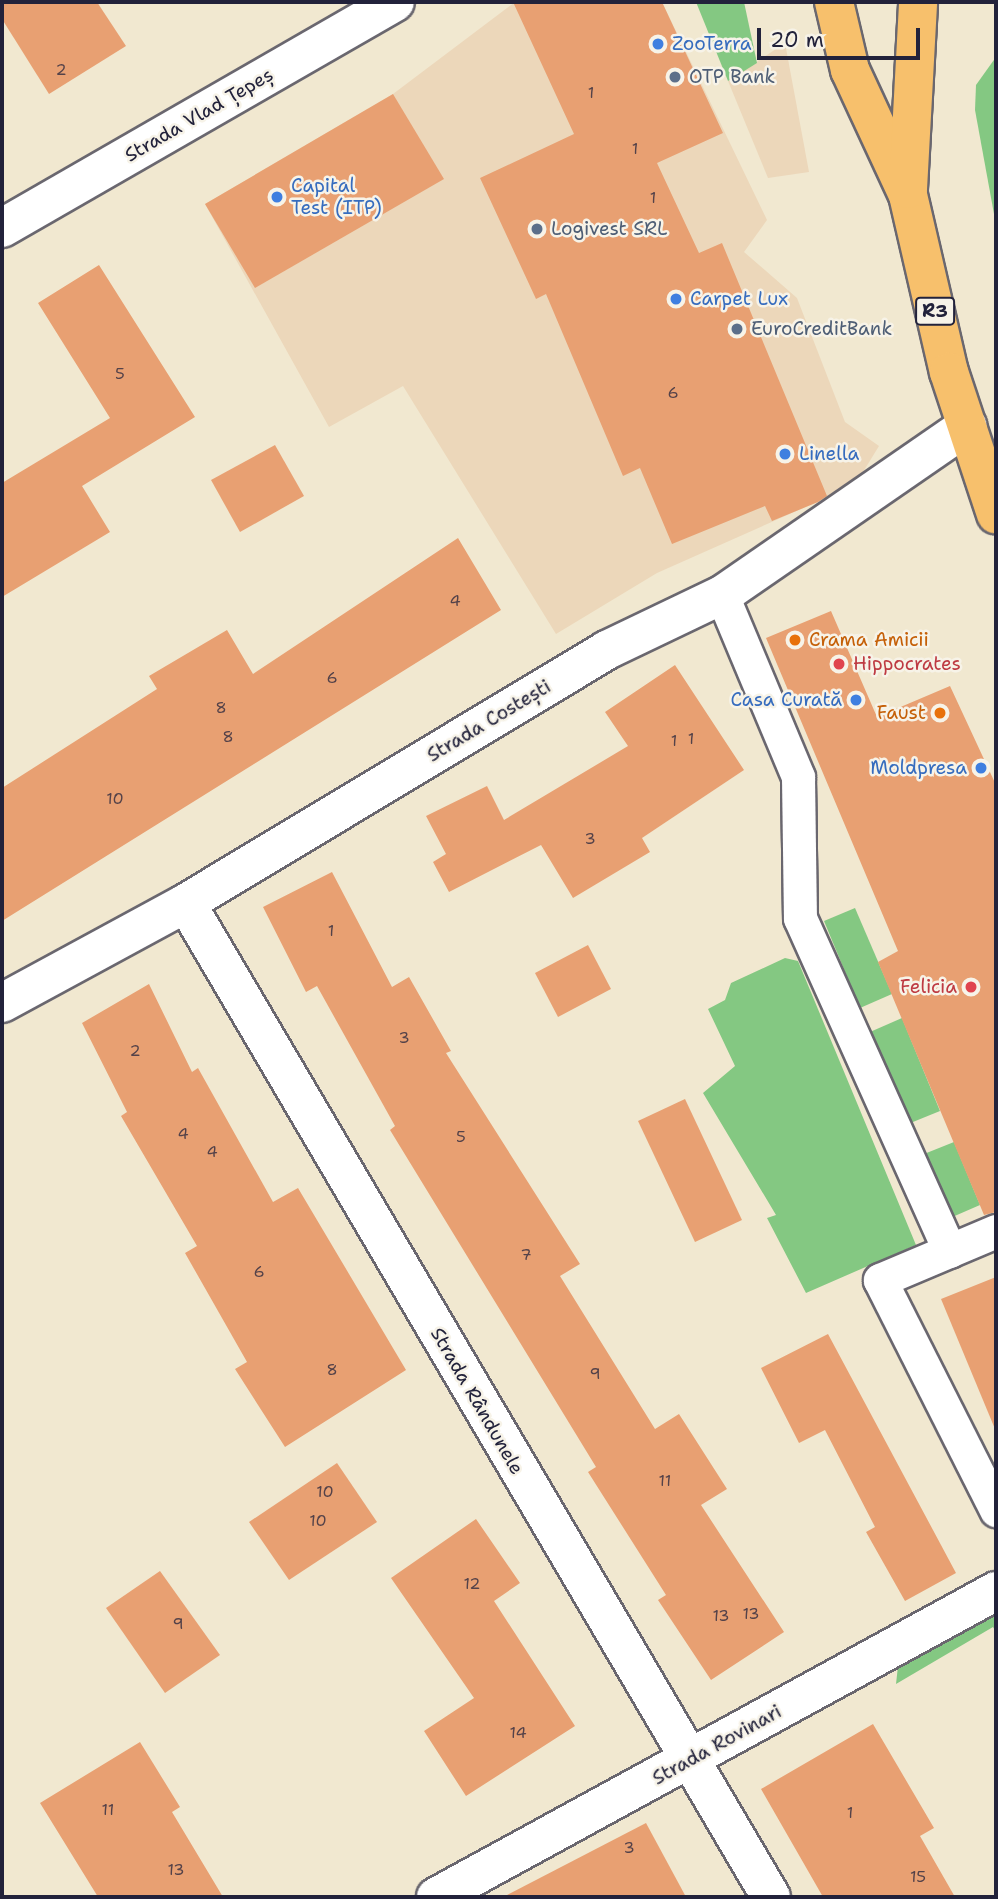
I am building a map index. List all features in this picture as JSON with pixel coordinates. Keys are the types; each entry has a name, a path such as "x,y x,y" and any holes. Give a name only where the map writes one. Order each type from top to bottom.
{"main road":[{"name":"R3","path":"834,2 850,70 908,195 967,426 996,514"},
{"name":"R3","path":"908,195 918,2"}],"street":[{"name":"Strada Vlad Țepeș","path":"2,228 395,2"},
{"name":"Strada Costești","path":"2,1003 186,903 607,650 722,595 873,497 967,426"},
{"name":"Strada Rândunele","path":"186,903 688,1762 771,1897"},
{"name":"Strada Rovinari","path":"436,1897 688,1762 996,1591"}],"lane":[{"path":"722,595 798,777 800,918 950,1251"},
{"path":"996,1231 880,1280 996,1510"}],"shaded area":[{"path":"515,2 662,2 767,220 744,252 797,298 845,422 879,446 855,485 657,573 556,634 403,386 329,427 205,204 393,94"},
{"path":"785,43 809,172 768,178 728,81"}],"green space":[{"path":"696,2 744,2 757,63 728,81"},
{"path":"996,57 996,225 975,110 976,85"},
{"path":"855,908 892,994 860,1008 824,921"},
{"path":"785,958 798,961 916,1245 806,1293 767,1218 776,1215 703,1093 735,1066 708,1009 725,1000 731,983"},
{"path":"902,1018 940,1111 908,1124 870,1032"},
{"path":"954,1142 980,1205 950,1218 924,1154"},
{"path":"996,1612 996,1632 993,1627 896,1684 898,1666"}],"building":[{"path":"2,2 97,2 126,46 49,94 2,19"},
{"path":"513,2 662,2 723,133 657,163 699,253 722,243 827,496 818,502 772,521 765,506 672,544 640,468 623,476 546,294 536,299 480,178 574,134"},
{"path":"393,94 444,179 255,288 205,204"},
{"path":"99,265 195,417 82,486 110,532 2,597 2,483 110,418 38,303"},
{"path":"275,445 304,496 240,532 211,480"},
{"path":"458,538 501,610 2,921 2,788 157,689 149,676 227,630 253,674"},
{"path":"831,611 877,717 950,686 996,785 996,1212 984,1215 878,962 898,951 766,638"},
{"path":"675,665 744,770 642,838 650,852 573,898 541,845 449,892 433,862 446,854 426,816 487,786 504,820 628,746 605,712"},
{"path":"332,872 392,987 409,977 451,1051 446,1053 580,1264 560,1276 655,1429 679,1414 727,1489 701,1505 784,1632 711,1680 658,1600 666,1595 588,1472 596,1467 390,1130 395,1126 317,986 306,992 263,907"},
{"path":"588,945 611,989 558,1017 535,973"},
{"path":"149,984 192,1072 198,1068 273,1202 298,1188 406,1370 285,1447 235,1369 247,1362 185,1253 197,1246 121,1116 127,1112 82,1023"},
{"path":"685,1099 742,1220 695,1242 638,1121"},
{"path":"996,1277 996,1429 995,1429 941,1299"},
{"path":"828,1334 956,1573 905,1601 866,1532 875,1527 825,1430 799,1443 761,1368"},
{"path":"337,1463 377,1522 289,1580 249,1522"},
{"path":"476,1519 520,1583 494,1601 575,1726 466,1796 424,1731 474,1698 391,1578"},
{"path":"160,1571 220,1655 165,1693 106,1608"},
{"path":"873,1724 934,1828 920,1836 955,1897 823,1897 761,1789"},
{"path":"140,1742 180,1807 172,1812 223,1897 98,1897 40,1803"},
{"path":"646,1823 686,1897 503,1897"}],"place":[{"name":"ZooTerra","path":"658,44"},
{"name":"OTP Bank","path":"675,77"},
{"name":"Capital Test (ITP)","path":"277,197"},
{"name":"Logivest SRL","path":"537,229"},
{"name":"Carpet Lux","path":"676,299"},
{"name":"EuroCreditBank","path":"737,329"},
{"name":"Linella","path":"785,454"},
{"name":"Crama Amicii","path":"795,640"},
{"name":"Hippocrates","path":"839,664"},
{"name":"Casa Curată","path":"856,700"},
{"name":"Faust","path":"940,713"},
{"name":"Moldpresa","path":"981,768"},
{"name":"Felicia","path":"971,987"}]}
